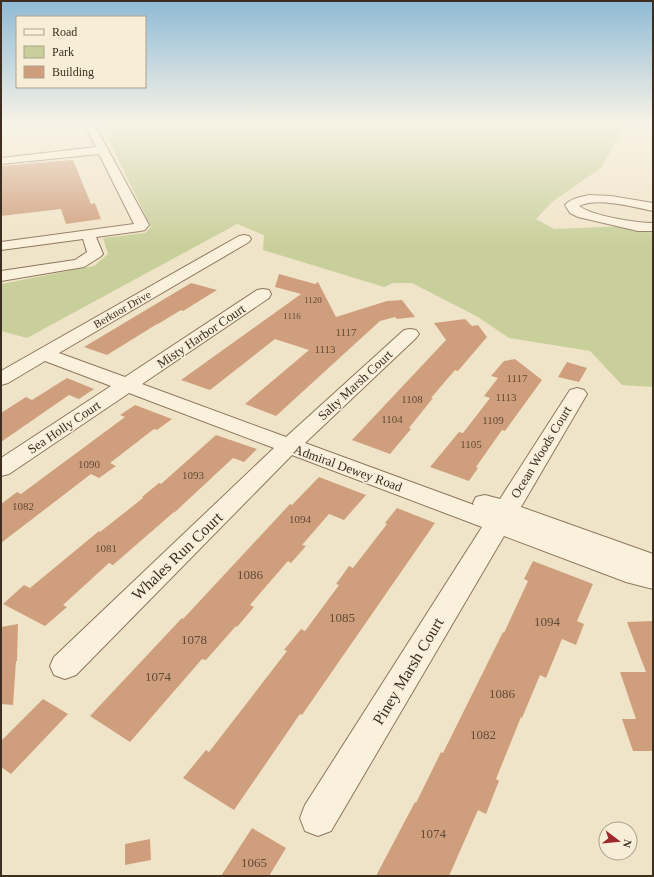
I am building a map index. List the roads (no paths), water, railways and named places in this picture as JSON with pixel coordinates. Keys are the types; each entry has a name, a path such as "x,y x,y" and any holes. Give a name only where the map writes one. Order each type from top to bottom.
{"street":[{"path":"1,262 90,241 140,227 142,225 110,165"},
{"path":"653,207 621,201 589,200 577,201 572,205 575,210 583,214 638,227 653,227"},
{"name":"Berknor Drive","path":"1,379 244,238"},
{"path":"1,246 90,241"},
{"path":"1,276 79,264 95,254 90,241"},
{"name":"Misty Harbor Court","path":"133,382 263,294"},
{"name":"Salty Marsh Court","path":"295,441 410,334"},
{"name":"Admiral Dewey Road","path":"49,351 502,517 645,561 653,565"},
{"name":"Sea Holly Court","path":"1,469 133,382"},
{"name":"Ocean Woods Court","path":"502,517 577,394"},
{"name":"Whales Run Court","path":"65,666 295,441"},
{"name":"Admiral Dewey Road","path":"502,517 636,575 653,579"},
{"name":"Piney Marsh Court","path":"318,818 502,517"}]}
